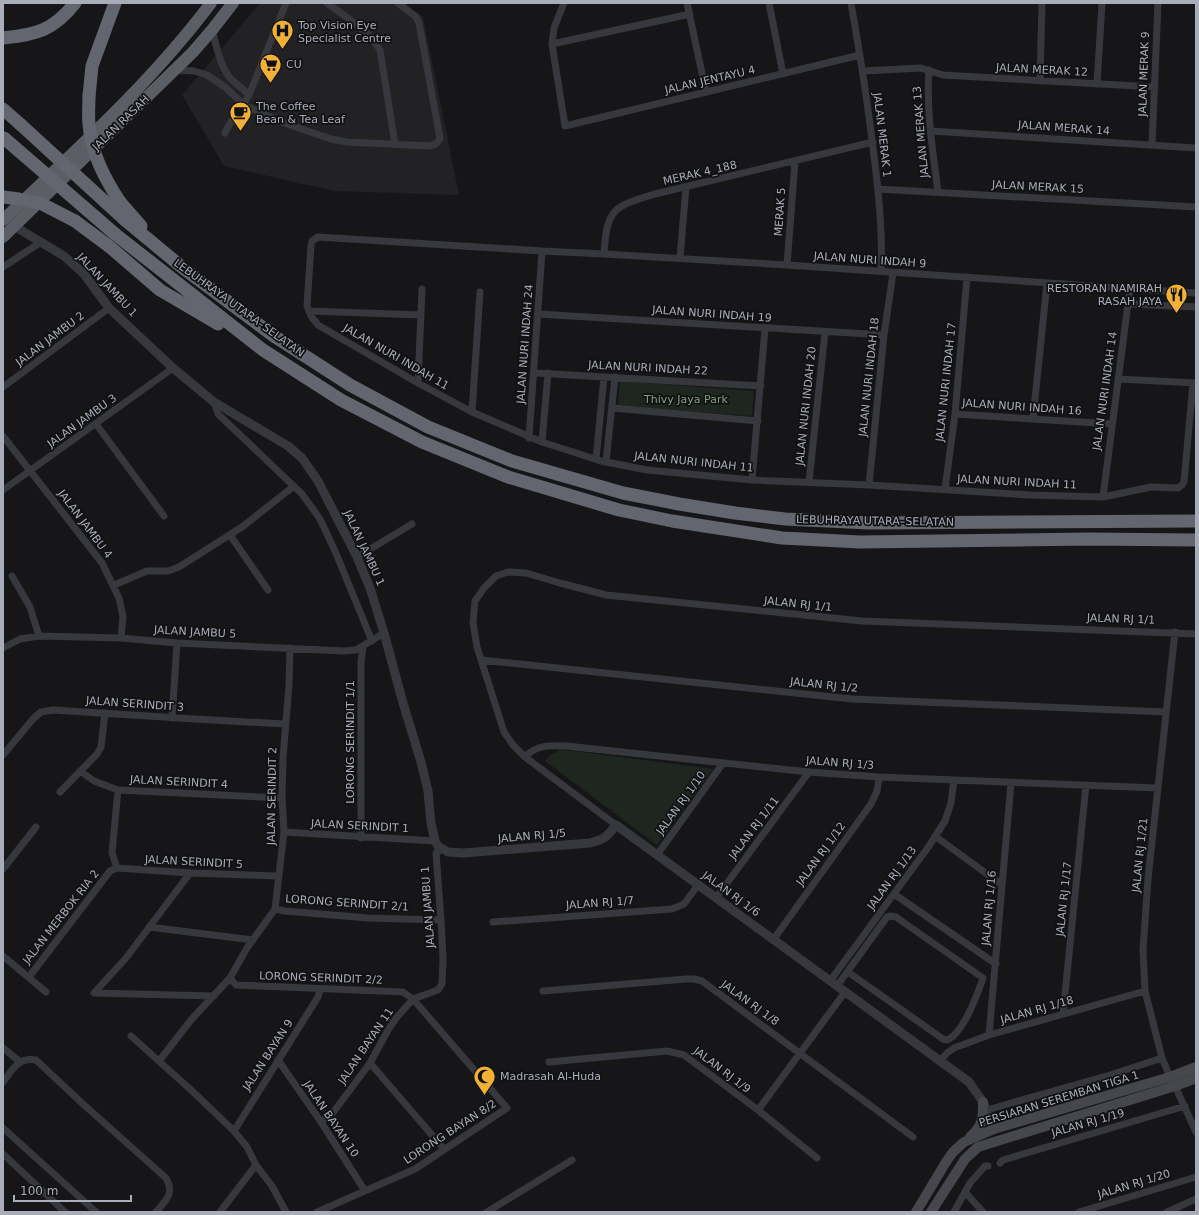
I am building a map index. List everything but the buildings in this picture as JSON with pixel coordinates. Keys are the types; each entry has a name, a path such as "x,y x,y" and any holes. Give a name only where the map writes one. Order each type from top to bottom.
{"highway":[{"path":"3,38 35,34 51,27 66,14 75,3"},
{"path":"115,3 92,66 89,96 89,125 98,160 104,176 120,202 145,230 183,268"},
{"name":"JALAN RASAH","path":"3,220 108,120 185,36 211,3"},
{"name":"JALAN RASAH","path":"3,237 176,70 212,30 233,3"},
{"name":"LEBUHRAYA UTARA–SELATAN","path":"3,109 125,220 183,268 281,340 350,385 428,427 512,461 624,493 735,513 800,520 869,523 1196,521"},
{"name":"LEBUHRAYA UTARA–SELATAN","path":"4,138 115,234 263,350 341,400 422,442 508,477 619,510 672,522 782,538 860,542 1089,539 1196,540"},
{"path":"3,197 19,198 42,204 75,222 110,247 160,290 263,350"}],"main road":[{"name":"PERSIARAN SEREMBAN TIGA 1","path":"931,1212 965,1159 978,1147 1173,1082 1196,1067"},
{"name":"PERSIARAN SEREMBAN TIGA 1","path":"916,1212 946,1162 953,1152 964,1142 994,1129 1173,1082 1196,1078"},
{"path":"964,1142 979,1129 983,1120 985,1106"},
{"path":"994,1129 997,1140"}],"street":[{"path":"225,133 228,126 244,105 249,95 286,3"},
{"path":"327,3 368,35 376,43 380,50 395,144"},
{"path":"176,70 194,71 207,75 225,87 244,105 284,123 331,139 347,142 430,146 436,144 440,138 419,23 416,17 398,3"},
{"path":"564,3 554,28 552,44 690,14"},
{"path":"687,3 706,92"},
{"path":"769,3 783,74"},
{"name":"JALAN MERAK 1","path":"851,3 863,71 873,142 883,245 881,271"},
{"path":"1040,81 1042,3"},
{"path":"1097,84 1102,3"},
{"name":"JALAN MERAK 9","path":"1152,145 1158,3"},
{"path":"212,30 221,60 226,70 232,79 249,95"},
{"name":"JALAN JENTAYU 4","path":"552,44 565,126 860,55"},
{"name":"JALAN MERAK 12","path":"863,71 910,68 929,70 943,75 1155,87"},
{"name":"JALAN MERAK 13","path":"929,70 928,86 930,131 938,192"},
{"name":"JALAN MERAK 14","path":"930,131 1196,148"},
{"name":"MERAK 4_188","path":"604,254 608,222 613,213 628,202 655,194 795,162 873,142"},
{"name":"MERAK 5","path":"787,265 795,162"},
{"path":"680,258 686,187"},
{"name":"JALAN MERAK 15","path":"878,189 1196,207"},
{"name":"JALAN JAMBU 1","path":"14,226 64,256 84,274 109,308 173,368 214,402 288,446 302,458 318,481 357,557 370,588 428,791 431,823 435,841 442,849 436,853 441,920 442,984 438,990 413,999"},
{"name":"JALAN NURI INDAH 9","path":"309,311 307,306 308,282 312,241 318,237 680,258 1196,293"},
{"path":"3,267 41,242"},
{"name":"JALAN NURI INDAH 24","path":"529,438 535,372 542,251"},
{"name":"JALAN NURI INDAH 18","path":"869,485 884,335 893,273"},
{"name":"JALAN NURI INDAH 17","path":"945,489 955,414 968,277"},
{"path":"1032,418 1047,283"},
{"name":"JALAN NURI INDAH 14","path":"1103,497 1130,288"},
{"path":"418,383 422,289"},
{"path":"472,412 480,292"},
{"path":"1128,304 1196,307"},
{"name":"JALAN JAMBU 2","path":"3,387 109,308"},
{"path":"309,311 421,315"},
{"name":"JALAN NURI INDAH 11","path":"309,311 318,325 418,383 472,412 529,438 606,462 647,470 752,480 945,489 1030,495 1103,497 1151,487 1178,488 1184,482 1194,383"},
{"name":"JALAN NURI INDAH 19","path":"538,314 884,335"},
{"path":"752,480 765,328"},
{"name":"JALAN NURI INDAH 20","path":"809,482 825,332"},
{"name":"JALAN JAMBU 3","path":"3,490 173,368"},
{"name":"JALAN NURI INDAH 22","path":"535,372 760,386"},
{"path":"542,442 548,373"},
{"path":"596,459 604,376"},
{"path":"606,462 615,377"},
{"path":"1118,379 1194,383"},
{"path":"214,402 218,414 302,494 320,519 336,550 372,641"},
{"path":"612,408 758,421"},
{"name":"JALAN NURI INDAH 16","path":"955,414 1112,424"},
{"path":"96,424 164,516"},
{"name":"JALAN JAMBU 4","path":"3,436 102,563 119,598 123,617 121,638"},
{"path":"114,585 147,571 168,571 180,567 242,527 294,486"},
{"path":"357,557 412,524"},
{"path":"230,535 268,590"},
{"name":"JALAN RJ 1/1","path":"481,660 473,623 475,601 484,588 496,576 508,572 526,573 606,595 862,621 1196,634"},
{"path":"12,576 30,607 39,636"},
{"name":"JALAN RJ 1/21","path":"1175,632 1148,880 1143,950 1145,991 1162,1058 1196,1132"},
{"name":"JALAN JAMBU 5","path":"3,648 20,639 39,636 121,638 177,643 344,651 356,650 384,633"},
{"path":"172,718 177,643"},
{"name":"LORONG SERINDIT 1/1","path":"361,838 361,662 363,646"},
{"name":"JALAN SERINDIT 2","path":"275,909 284,832 282,798 290,648"},
{"name":"JALAN RJ 1/2","path":"481,660 852,699 1166,712"},
{"name":"JALAN RJ 1/6","path":"481,660 504,732 513,745 524,756 616,825 969,1082 985,1106 994,1129"},
{"name":"JALAN SERINDIT 3","path":"3,755 33,718 41,712 53,710 285,724"},
{"path":"60,792 97,754 101,747 105,713"},
{"name":"JALAN RJ 1/3","path":"524,756 536,748 566,746 809,772 879,777 1158,788"},
{"name":"JALAN RJ 1/10","path":"657,855 724,763"},
{"name":"JALAN SERINDIT 4","path":"80,771 94,781 118,790 134,792 282,798"},
{"name":"JALAN RJ 1/11","path":"716,898 809,772"},
{"name":"JALAN RJ 1/12","path":"773,940 871,804 877,791 879,777"},
{"name":"JALAN RJ 1/13","path":"834,984 945,821 951,803 954,780"},
{"name":"JALAN RJ 1/16","path":"989,1035 1011,783"},
{"name":"JALAN RJ 1/17","path":"1063,1014 1086,785"},
{"path":"113,870 112,853 118,790"},
{"name":"JALAN RJ 1/5","path":"442,849 448,852 464,853 590,843 609,836 616,825"},
{"path":"3,869 36,827"},
{"name":"JALAN SERINDIT 1","path":"284,832 361,838 435,841"},
{"path":"935,836 1002,885"},
{"name":"JALAN SERINDIT 5","path":"113,870 278,876"},
{"name":"JALAN MERBOK RIA 2","path":"29,977 113,870"},
{"path":"190,874 126,958 94,992 214,996"},
{"name":"JALAN RJ 1/7","path":"493,922 672,909 684,904 698,885"},
{"path":"894,894 996,964"},
{"path":"159,1062 191,1020 230,978 253,940 275,909"},
{"name":"LORONG SERINDIT 2/1","path":"275,909 368,918 441,920"},
{"path":"834,984 848,972 887,917 891,916 896,917 984,978 994,981"},
{"path":"149,927 253,940"},
{"path":"3,956 46,992"},
{"path":"848,972 943,1039 947,1040 953,1037 973,1008 984,978"},
{"name":"LORONG SERINDIT 2/2","path":"230,978 236,985 320,990 403,992 413,999"},
{"name":"JALAN RJ 1/8","path":"543,991 694,979 702,981 913,1137"},
{"name":"JALAN BAYAN 9","path":"234,1131 318,998 320,990"},
{"name":"JALAN RJ 1/18","path":"949,1050 989,1035 1145,991"},
{"path":"758,1110 845,992"},
{"name":"JALAN BAYAN 11","path":"321,1122 332,1114 370,1063 397,1017 413,999"},
{"name":"LORONG BAYAN 8/2","path":"318,1212 415,1169 444,1149 478,1129 507,1108 413,999"},
{"path":"131,1036 234,1131 247,1147 256,1165 272,1186 286,1212"},
{"path":"940,1061 949,1050 947,1040"},
{"path":"5,1050 19,1061"},
{"name":"JALAN RJ 1/9","path":"548,1062 667,1051 676,1052 684,1055 758,1110 817,1158"},
{"path":"3,1082 19,1061 29,1058 36,1060 166,1178 170,1187 169,1196 156,1212"},
{"path":"985,1106 1110,1075 1162,1058"},
{"name":"JALAN BAYAN 10","path":"278,1060 321,1122 365,1191"},
{"path":"370,1063 444,1149"},
{"name":"JALAN RJ 1/19","path":"1000,1163 1003,1160 1185,1106"},
{"path":"3,1128 96,1212"},
{"path":"3,1154 65,1212"},
{"path":"487,1212 572,1160"},
{"path":"220,1212 256,1165"},
{"path":"954,1212 966,1193 970,1183 985,1166 988,1166"},
{"name":"JALAN RJ 1/20","path":"1079,1212 1098,1210 1196,1177"},
{"path":"966,1193 983,1212"},
{"path":"1167,1212 1196,1199"}],"shaded area":[{"path":"260,3 404,3 423,17 459,195 334,191 224,166 182,95"}],"green space":[{"name":"Thivy Jaya Park","path":"620,381 754,391 752,416 618,406"},
{"path":"560,750 713,769 657,845 545,761 550,755"}],"place":[{"name":"Top Vision Eye Specialist Centre","path":"283,50"},
{"name":"CU","path":"271,84"},
{"name":"The Coffee Bean & Tea Leaf","path":"241,132"},
{"name":"RESTORAN NAMIRAH RASAH JAYA","path":"1177,314"},
{"name":"Madrasah Al-Huda","path":"484,1096"}]}
